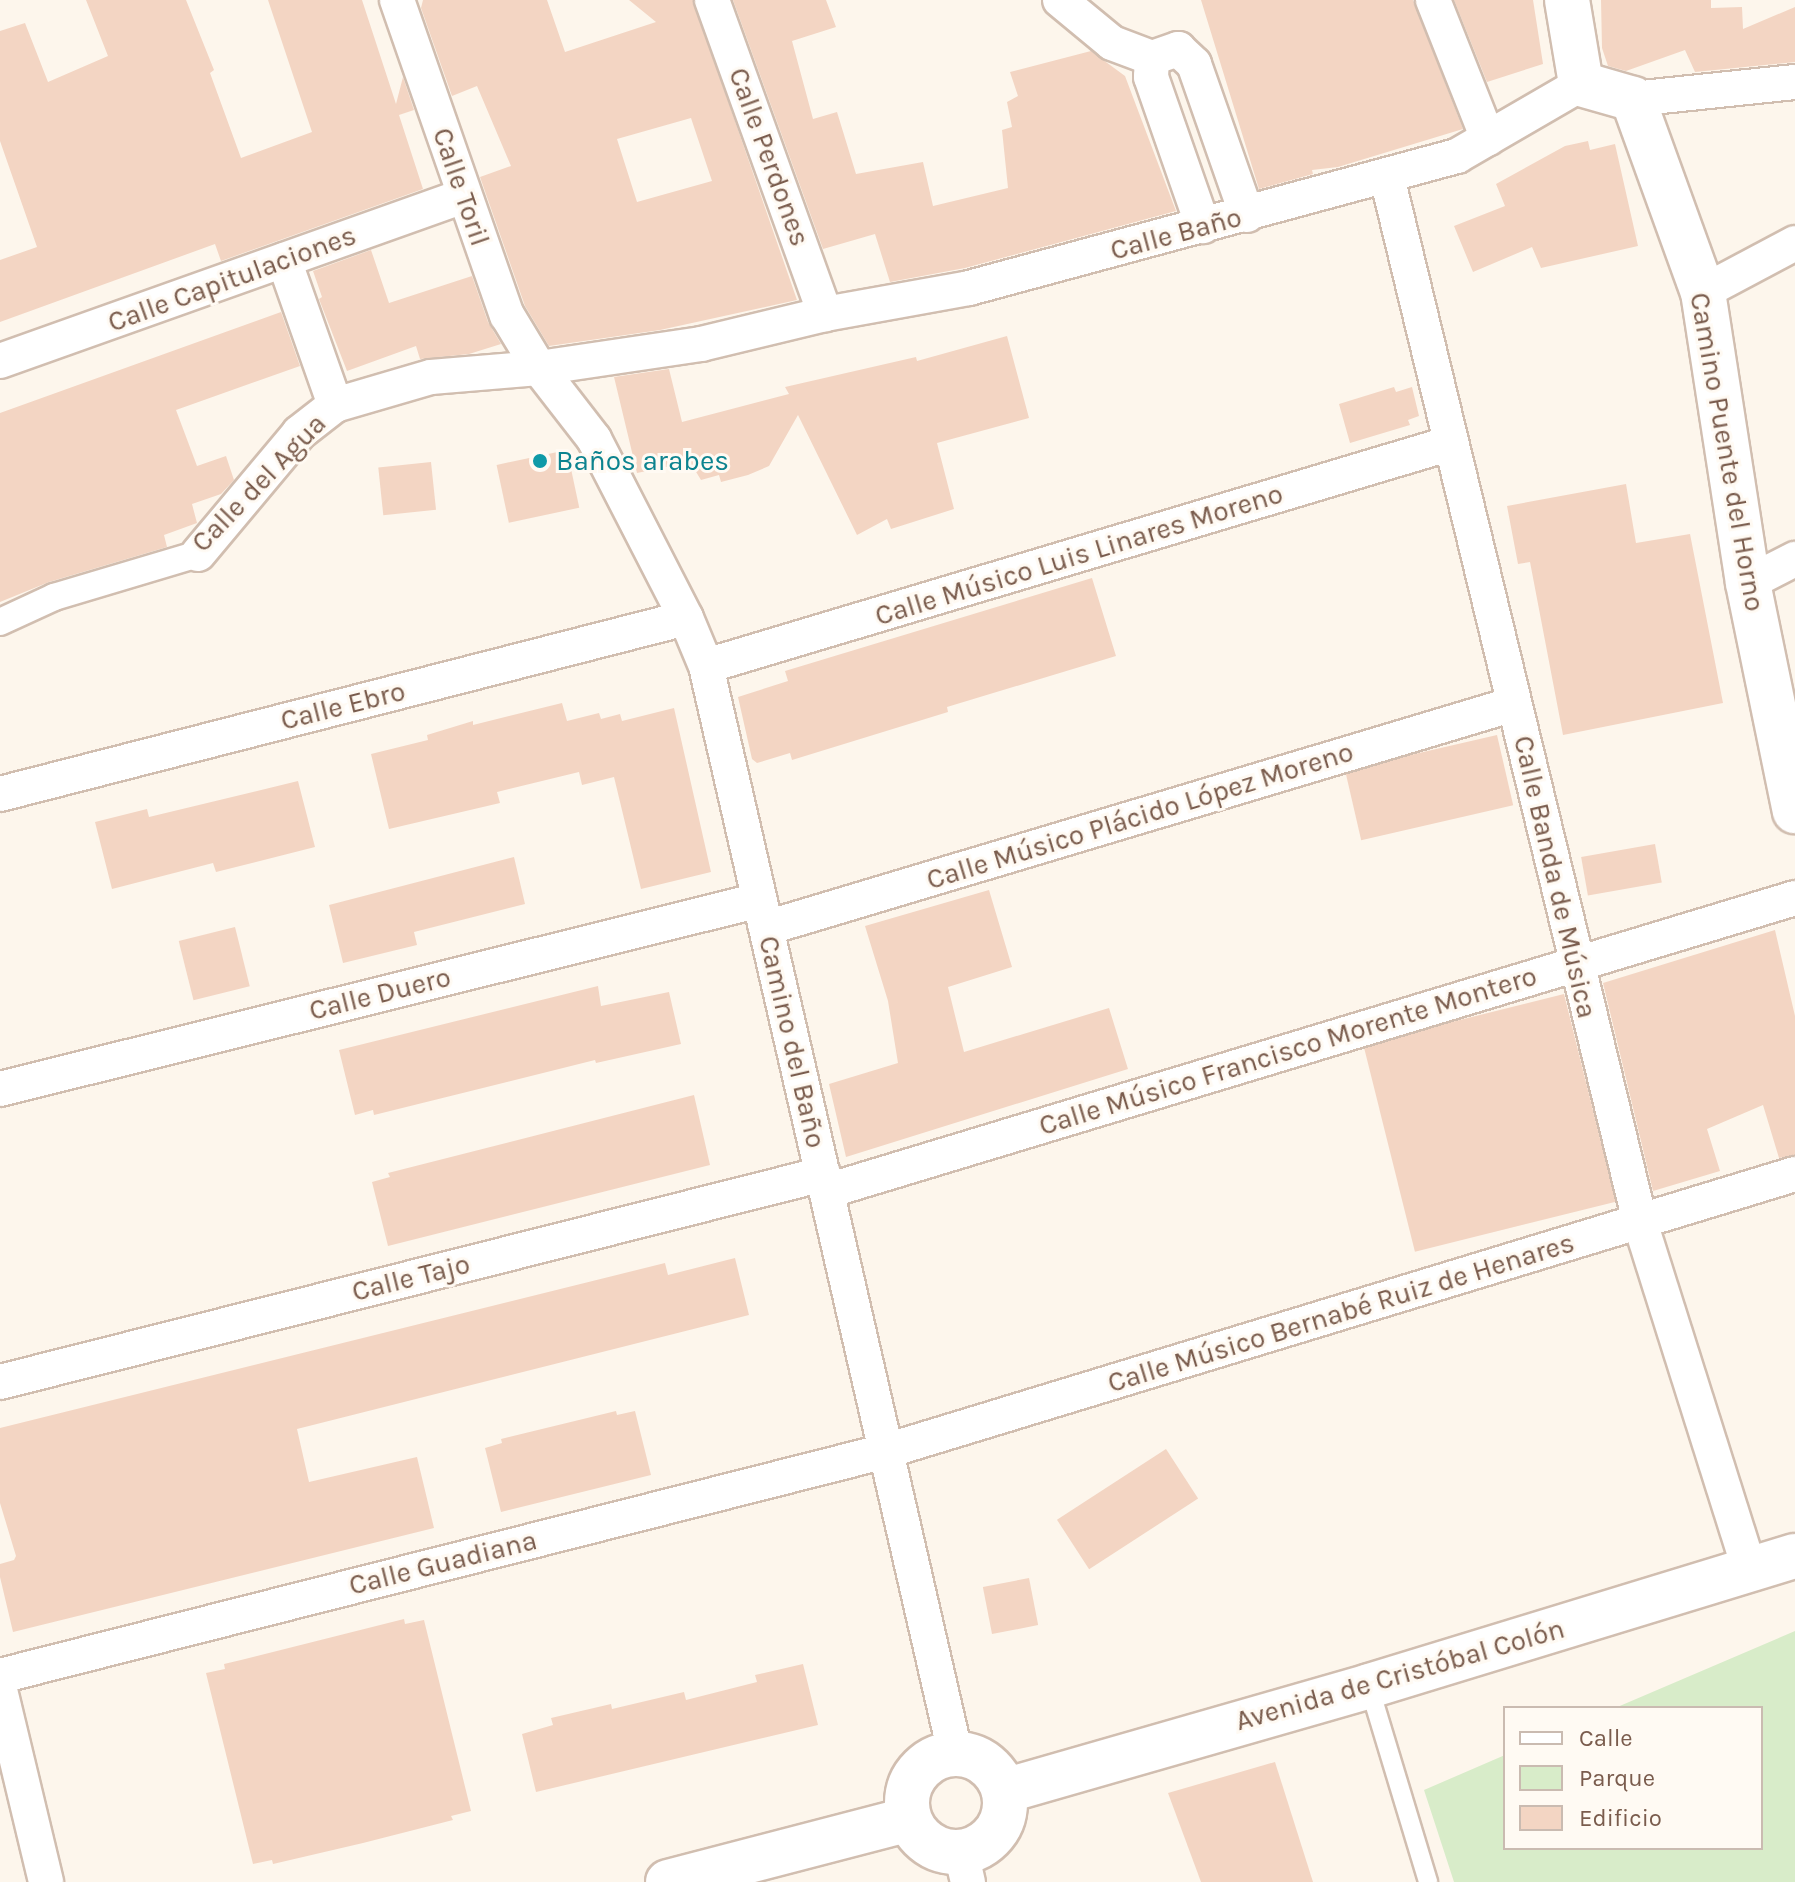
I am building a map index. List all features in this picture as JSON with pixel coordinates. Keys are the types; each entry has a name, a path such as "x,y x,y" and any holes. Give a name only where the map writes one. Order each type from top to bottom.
{"main road":[{"path":"1567,0 1581,84 1633,99"},
{"name":"Camino Puente del Horno","path":"1633,99 1703,292 1748,583 1795,811"},
{"name":"Avenida de Cristóbal Colón","path":"1004,1791 1369,1686 1795,1556"},
{"path":"955,1752 973,1756 987,1764 1004,1791 1005,1808 996,1831 977,1847 965,1867 917,1834 905,1803 916,1773 927,1762 955,1752"},
{"path":"668,1882 909,1819"}],"street":[{"name":"Calle Toril","path":"397,0 507,315 539,368"},
{"name":"Calle Perdones","path":"712,0 825,314"},
{"path":"1060,0 1112,43 1152,58 1178,49 1194,64 1247,215"},
{"path":"1433,0 1488,139"},
{"path":"1152,58 1151,77 1203,226"},
{"path":"1633,99 1795,82"},
{"name":"Calle Baño","path":"539,368 701,344 825,314 969,288 1387,177 1457,156 1581,84"},
{"name":"Calle Banda de Música","path":"1387,177 1575,964 1640,1222 1750,1570"},
{"name":"Calle Capitulaciones","path":"0,361 464,196"},
{"path":"1703,292 1795,243"},
{"name":"Calle del Agua","path":"284,260 335,405"},
{"name":"Calle del Agua","path":"0,622 54,597 198,554 299,433 335,405 431,377 539,368"},
{"name":"Camino del Baño","path":"539,368 594,439 686,618 706,666 955,1752"},
{"name":"Calle Músico Luis Linares Moreno","path":"706,666 1451,443"},
{"path":"1748,583 1795,559"},
{"name":"Calle Ebro","path":"0,794 686,618"},
{"name":"Calle Músico Plácido López Moreno","path":"763,914 1514,704"},
{"name":"Calle Músico Francisco Morente Montero","path":"825,1183 1795,898"},
{"name":"Calle Duero","path":"0,1089 763,914"},
{"name":"Calle Músico Bernabé Ruiz de Henares","path":"886,1451 1795,1174"},
{"name":"Calle Tajo","path":"0,1382 825,1183"},
{"name":"Calle Guadiana","path":"0,1676 886,1451"},
{"path":"0,1690 46,1882"}],"lane":[{"path":"1369,1686 1426,1882"}],"green space":[{"path":"1795,1631 1795,1882 1454,1882 1424,1790 1503,1756 1503,1850 1763,1850 1763,1706 1620,1706"}],"building":[{"path":"86,0 186,0 214,70 210,73 241,158 312,132 268,0 362,0 396,104 403,77 414,110 399,115 423,189 221,261 215,244 0,322 0,260 37,247 0,141 0,31 25,23 48,82 108,56"},
{"path":"423,0 547,0 565,52 656,22 629,0 693,0 797,300 660,330 549,346 525,306 480,177 511,166 477,86 452,96 421,8","holes":["691,118 712,181 637,202 617,139"]},
{"path":"733,0 826,0 836,27 792,41 813,119 837,112 856,174 923,162 933,206 1008,188 1002,130 1012,127 1007,102 1018,96 1010,72 1091,51 1125,76 1176,211 965,268 890,282 875,234 823,249"},
{"path":"1201,0 1413,0 1463,129 1338,167 1312,170 1313,174 1259,189"},
{"path":"1454,0 1533,0 1543,64 1487,82"},
{"path":"1601,0 1711,0 1711,8 1742,7 1743,29 1795,7 1795,62 1695,72 1685,50 1626,71 1608,66 1602,48"},
{"path":"1588,141 1590,150 1615,144 1638,246 1541,268 1532,247 1473,272 1454,226 1505,206 1496,184 1565,146"},
{"path":"371,250 389,303 472,276 488,322 501,344 469,354 420,359 416,346 347,371 319,299 322,297 313,271"},
{"path":"281,312 300,366 176,410 197,466 226,456 234,480 221,494 192,504 197,523 164,535 167,547 49,582 0,602 0,413"},
{"path":"1007,336 1029,418 937,443 954,509 891,529 887,519 857,535 798,415 769,466 748,475 721,482 719,475 701,480 690,462 637,473 614,377 669,369 682,422 789,394 785,387 916,357 917,361"},
{"path":"1394,387 1396,392 1412,387 1419,416 1408,420 1410,425 1350,443 1339,404"},
{"path":"567,450 579,508 509,523 497,465"},
{"path":"431,462 436,510 383,515 378,468"},
{"path":"1626,484 1636,543 1690,534 1723,703 1563,735 1530,562 1518,564 1507,506"},
{"path":"1092,578 1116,656 947,707 948,712 792,760 790,753 757,763 752,759 738,697 788,681 785,671"},
{"path":"562,703 567,721 599,713 601,719 620,714 622,721 674,708 711,872 641,889 614,777 582,785 579,772 497,792 500,803 389,829 371,754 428,740 427,735 473,721 473,725"},
{"path":"1497,735 1513,805 1361,840 1345,770"},
{"path":"298,781 315,847 216,872 213,863 112,889 95,822 147,809 149,817"},
{"path":"1655,844 1662,882 1588,895 1581,857"},
{"path":"514,857 525,904 414,932 417,945 343,963 329,905"},
{"path":"989,890 1012,967 948,987 964,1052 1109,1008 1128,1069 846,1157 829,1084 898,1063 888,1001 865,926"},
{"path":"235,927 250,986 193,1000 179,941"},
{"path":"1775,930 1795,1016 1795,1155 1779,1158 1763,1105 1707,1129 1720,1171 1653,1191 1603,983"},
{"path":"598,986 601,1006 669,992 681,1044 596,1063 595,1060 374,1115 373,1110 355,1115 339,1050"},
{"path":"1564,994 1616,1202 1415,1252 1363,1044"},
{"path":"694,1095 710,1165 388,1246 372,1182 390,1177 388,1173"},
{"path":"735,1258 749,1315 297,1429 309,1482 417,1457 434,1528 13,1632 0,1577 0,1564 14,1560 16,1556 0,1503 0,1428 665,1263 668,1275"},
{"path":"616,1411 617,1415 635,1411 651,1475 501,1512 485,1448 502,1443 501,1439"},
{"path":"1166,1449 1198,1498 1089,1569 1057,1520"},
{"path":"1029,1578 1038,1625 992,1634 983,1587"},
{"path":"404,1619 405,1624 424,1620 471,1811 451,1816 453,1820 363,1843 273,1864 272,1860 253,1864 206,1673 225,1669 224,1664"},
{"path":"803,1664 818,1725 536,1792 522,1734 553,1725 551,1718 611,1704 612,1709 684,1692 686,1700 757,1682 755,1675"},
{"path":"1275,1762 1313,1882 1201,1882 1168,1793"}],"place":[{"name":"Baños arabes","path":"540,461"}]}
